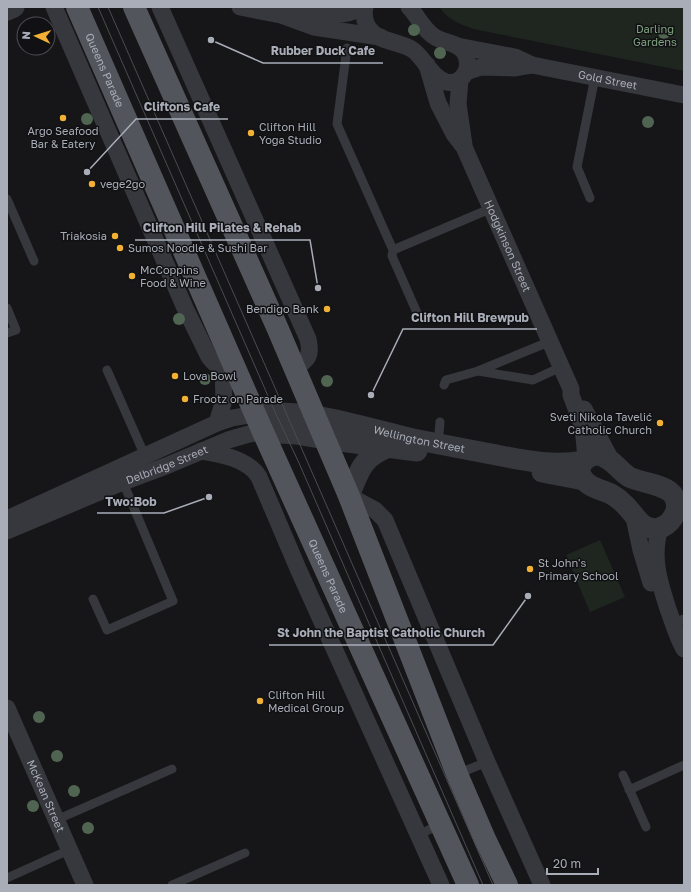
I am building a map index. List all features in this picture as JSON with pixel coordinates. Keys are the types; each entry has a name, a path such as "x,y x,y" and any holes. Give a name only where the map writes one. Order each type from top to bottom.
{"main road":[{"name":"Queens Parade","path":"77,7 106,99 231,372 259,423 309,566 442,824 468,885"},
{"path":"134,7 350,496 457,774 507,885"}],"street":[{"path":"7,10 14,7"},
{"name":"Queens Parade","path":"54,7 106,99"},
{"path":"160,7 308,340 310,351 308,357 305,361 294,368"},
{"path":"240,7 281,15 314,27 380,37"},
{"path":"288,7 340,15 353,12 362,7"},
{"path":"366,7 364,15 366,22 372,33 380,37"},
{"name":"Gold Street","path":"412,10 431,34 440,40 457,46 515,57 532,65 684,95"},
{"name":"Gold Street","path":"380,37 409,47 420,56 435,76 441,80 451,82 481,67 515,68 532,65"},
{"name":"Hodgkinson Street","path":"457,46 464,52 467,58 468,66 463,76 458,104 464,147"},
{"name":"Hodgkinson Street","path":"427,65 438,103 454,134 464,147 571,389 584,431 585,466"},
{"name":"Queens Parade","path":"217,423 231,372"},
{"name":"Hodgkinson Street","path":"571,389 576,394 594,426 612,462"},
{"name":"Wellington Street","path":"259,423 283,412 314,416 471,457 585,466"},
{"name":"Delbridge Street","path":"7,519 217,423 232,418 259,423"},
{"name":"Wellington Street","path":"259,423 285,433 325,439 389,447 437,448"},
{"name":"Delbridge Street","path":"7,531 123,482 239,437 259,423"},
{"path":"389,447 374,453 364,462 350,496 375,510 385,520 487,762 542,885"},
{"name":"Queens Parade","path":"201,451 231,458 251,467 254,470 309,566 418,835 441,885"},
{"path":"672,521 653,528 645,525 639,521 628,507 617,498 588,484 585,466 593,455 601,455 612,462 629,477 661,487 684,492"},
{"path":"661,487 671,493 676,499 676,512 656,547 656,563 660,583 678,621 684,649"},
{"path":"633,513 638,541 647,571 658,597 678,621"},
{"name":"McKean Street","path":"7,708 85,885"}],"lane":[{"path":"347,48 337,124 393,250 392,256 418,315"},
{"path":"590,198 577,167 595,77"},
{"path":"7,199 34,261"},
{"path":"393,250 492,208"},
{"path":"7,308 16,330 7,333"},
{"path":"444,385 446,380 478,371 551,341"},
{"path":"478,371 533,380 561,367"},
{"path":"107,370 145,456"},
{"path":"437,448 440,422"},
{"path":"93,599 107,630 173,601 123,482"},
{"path":"457,774 487,762"},
{"path":"629,790 684,765"},
{"path":"56,820 172,769"},
{"path":"623,775 646,827"},
{"path":"418,835 442,824"},
{"path":"7,878 70,850"},
{"path":"172,885 245,853"}],"green space":[{"name":"Darling Gardens","path":"439,7 684,7 684,71 478,30 456,22 447,16"},
{"path":"600,540 625,597 590,612 566,555"}],"tram line":[{"path":"98,7 483,885"},
{"path":"108,7 493,885"}],"place":[{"name":"Rubber Duck Cafe","path":"211,40"},
{"name":"Argo Seafood Bar & Eatery","path":"63,118"},
{"name":"Clifton Hill Yoga Studio","path":"251,133"},
{"name":"Cliftons Cafe","path":"87,172"},
{"name":"vege2go","path":"92,184"},
{"name":"Triakosia","path":"115,236"},
{"name":"Sumos Noodle & Sushi Bar","path":"120,248"},
{"name":"McCoppins Food & Wine","path":"132,276"},
{"name":"Clifton Hill Pilates & Rehab","path":"318,288"},
{"name":"Bendigo Bank","path":"327,309"},
{"name":"Lova Bowl","path":"175,376"},
{"name":"Clifton Hill Brewpub","path":"371,395"},
{"name":"Frootz on Parade","path":"185,399"},
{"name":"Sveti Nikola Tavelić Catholic Church","path":"660,423"},
{"name":"Two:Bob","path":"209,497"},
{"name":"St John's Primary School","path":"530,569"},
{"name":"St John the Baptist Catholic Church","path":"528,596"},
{"name":"Clifton Hill Medical Group","path":"260,701"}]}
